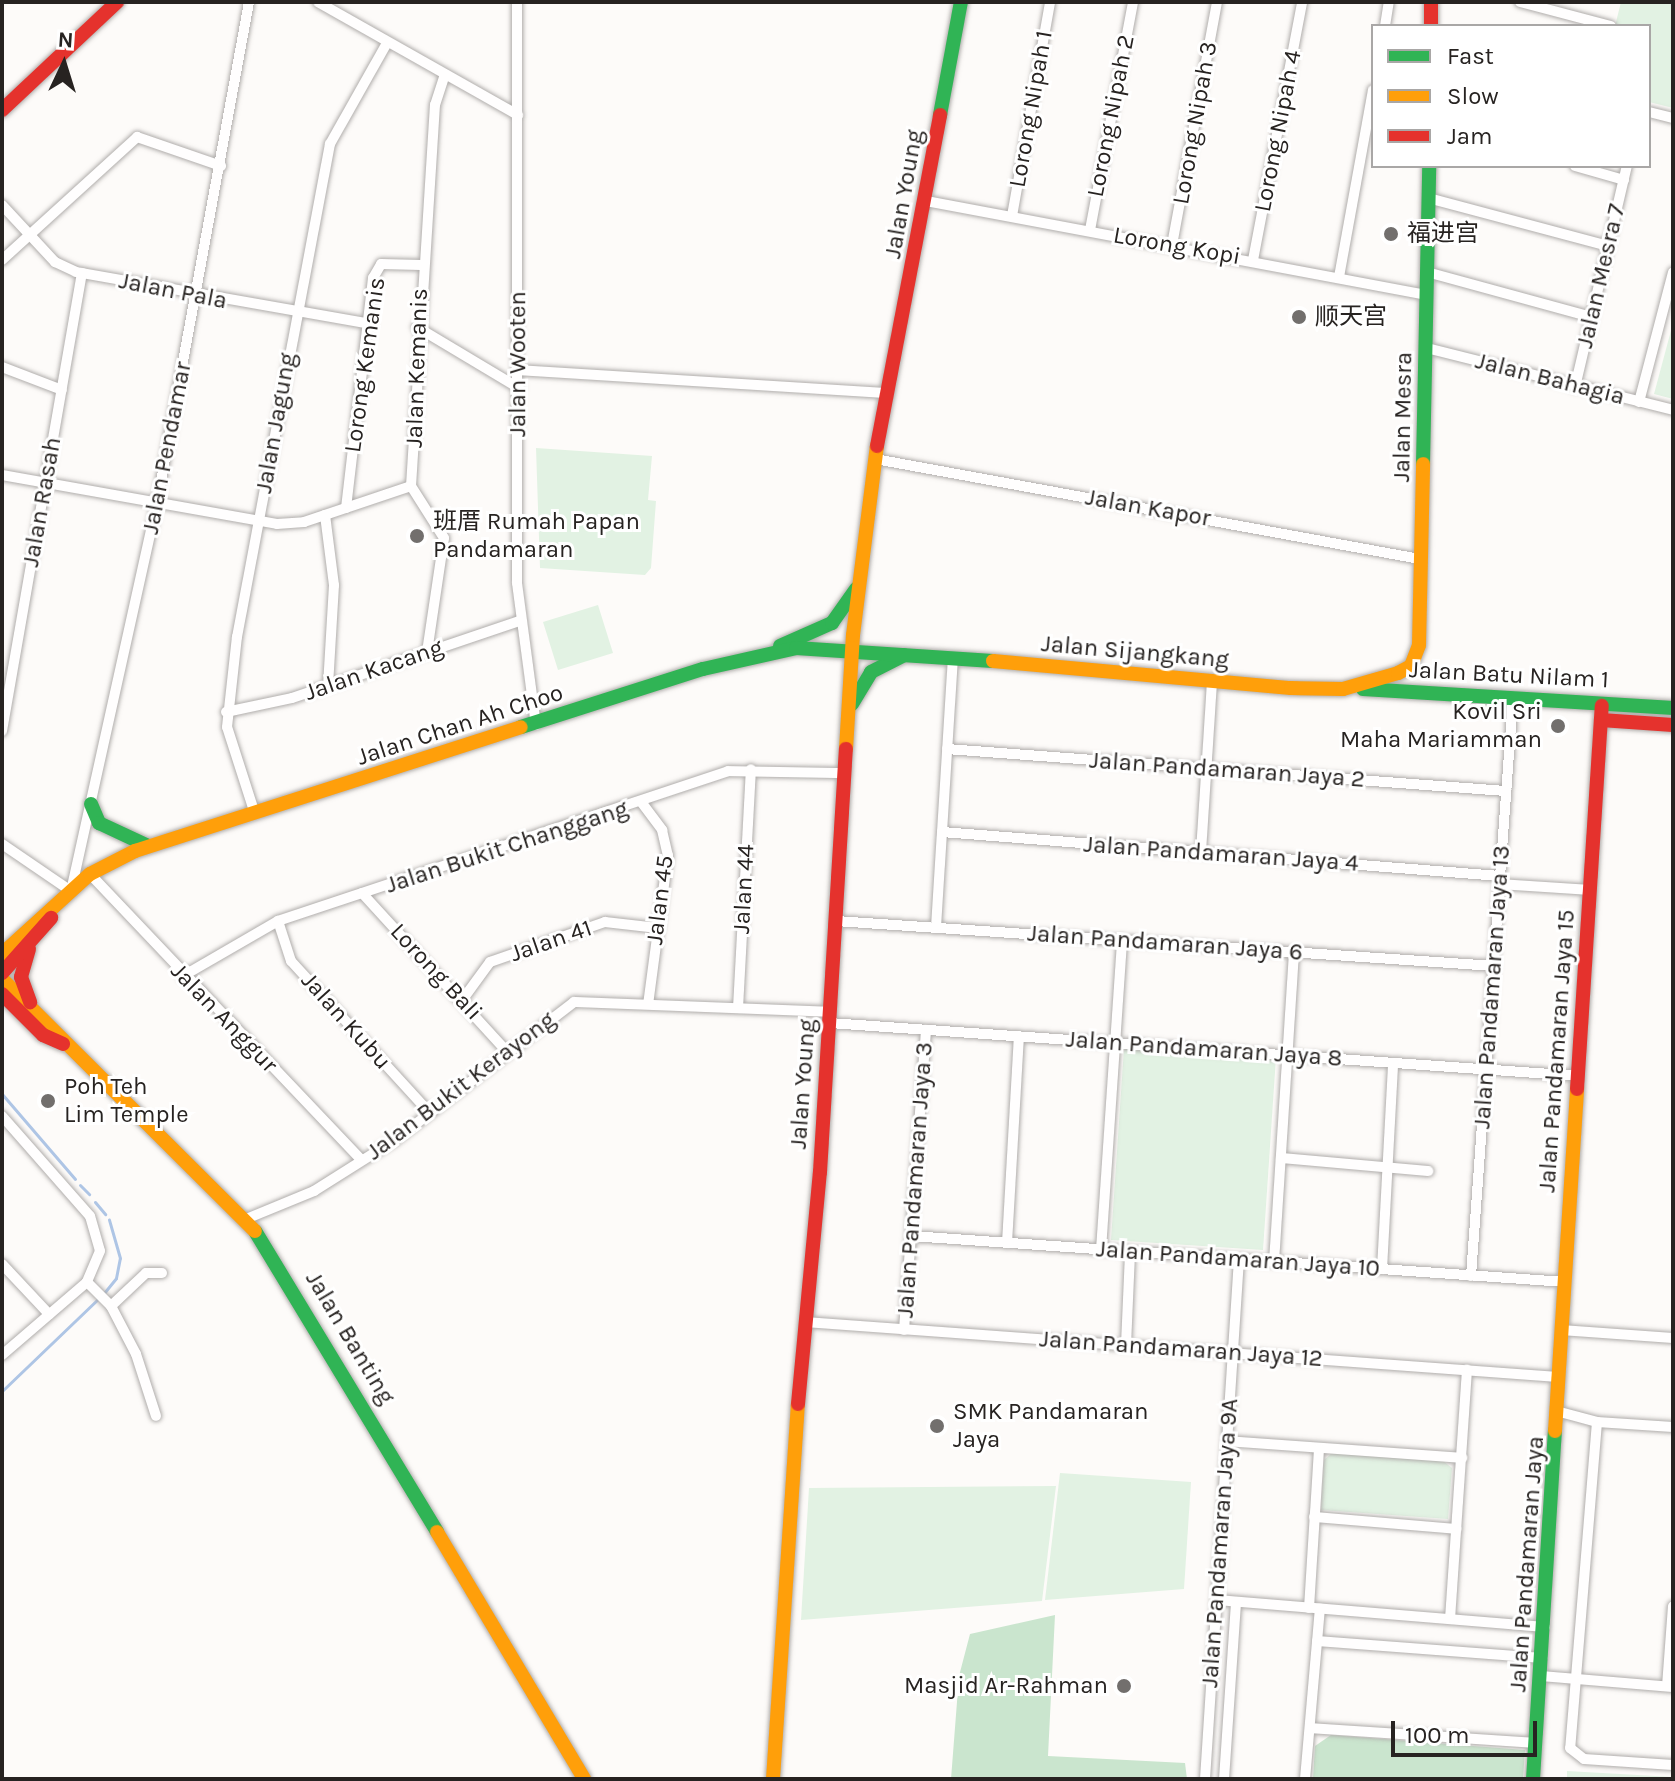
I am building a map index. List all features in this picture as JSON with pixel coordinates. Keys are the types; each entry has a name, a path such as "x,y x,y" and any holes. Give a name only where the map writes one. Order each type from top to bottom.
{"main road":[{"path":"4,105 117,2"},
{"name":"Jalan Young","path":"773,1779 830,1017 858,585 875,459 926,201 961,2"},
{"path":"1431,2 1431,24"},
{"name":"Jalan Mesra","path":"1411,666 1419,645 1429,168"},
{"path":"744,660 832,623 858,585"},
{"name":"Jalan Chan Ah Choo","path":"27,940 90,874 153,846 744,660 796,648 852,649"},
{"name":"Jalan Sijangkang","path":"852,649 1212,682 1343,689 1411,666"},
{"path":"848,716 871,672 908,654"},
{"name":"Jalan Batu Nilam 1","path":"1343,689 1513,698 1673,725"},
{"name":"Jalan Batu Nilam 1","path":"1601,713 1673,708"},
{"name":"Jalan Pandamaran Jaya 15","path":"1560,1406 1558,1377 1601,713"},
{"path":"91,804 99,823 114,834 153,846"},
{"path":"2,944 27,940"},
{"path":"2,954 27,940"},
{"path":"2,976 27,940"},
{"path":"26,1010 21,977 27,940"},
{"name":"Jalan Banting","path":"2,976 26,1010 246,1219 302,1299 584,1779"},
{"path":"2,994 26,1010"},
{"path":"2,1006 26,1010"},
{"name":"Jalan Pandamaran Jaya","path":"1533,1779 1560,1406"}],"street":[{"name":"Jalan Pendamar","path":"71,891 157,503 249,2"},
{"name":"Jalan Wooten","path":"517,2 519,621 536,725"},
{"name":"Lorong Nipah 1","path":"1012,216 1050,2"},
{"name":"Lorong Nipah 2","path":"1090,230 1133,2"},
{"name":"Lorong Nipah 3","path":"1172,245 1217,2"},
{"name":"Lorong Nipah 4","path":"1253,260 1302,2"},
{"path":"1385,24 1389,2"},
{"path":"1520,2 1603,24"},
{"path":"326,4 387,43 518,115"},
{"name":"Jalan Jagung","path":"255,814 232,749 226,712 258,523 330,144 387,43"},
{"name":"Jalan Kemanis","path":"411,486 421,265 435,105 445,75"},
{"path":"1339,277 1371,101"},
{"path":"1651,112 1673,118"},
{"path":"2,260 137,137 221,166"},
{"path":"1582,168 1624,180"},
{"name":"Jalan Mesra 7","path":"1575,387 1627,168"},
{"path":"1428,198 1608,246"},
{"name":"Lorong Kopi","path":"926,201 1427,295"},
{"name":"Jalan Pala","path":"2,205 55,262 82,273 197,297 370,324"},
{"name":"Lorong Kemanis","path":"346,508 377,268 395,262 421,265"},
{"path":"1427,272 1591,317"},
{"path":"1639,402 1673,272"},
{"name":"Jalan Rasah","path":"2,731 82,273"},
{"path":"417,327 519,388"},
{"name":"Jalan Bahagia","path":"1427,348 1673,410"},
{"path":"2,367 62,390"},
{"path":"518,370 888,393"},
{"name":"Jalan Kapor","path":"875,459 1420,559"},
{"path":"2,490 4,476 258,523 289,524 411,486 444,538 427,652"},
{"path":"325,515 334,585 328,685"},
{"name":"Jalan Kacang","path":"226,712 328,685 519,621"},
{"path":"936,927 953,658"},
{"path":"1201,852 1212,682"},
{"name":"Jalan Pandamaran Jaya 13","path":"1471,1276 1513,698"},
{"name":"Jalan Pandamaran Jaya 2","path":"947,749 1506,791"},
{"name":"Jalan 44","path":"738,1008 751,769"},
{"name":"Jalan Bukit Changgang","path":"183,976 278,921 642,803 728,771 845,773"},
{"name":"Jalan 45","path":"642,803 667,841 648,1004"},
{"name":"Jalan Pandamaran Jaya 4","path":"942,832 1201,852 1590,890"},
{"path":"2,844 71,891"},
{"name":"Jalan Anggur","path":"90,874 183,976 361,1160"},
{"name":"Lorong Bali","path":"362,893 463,999 508,1053"},
{"name":"Jalan Kubu","path":"278,921 291,961 430,1113"},
{"name":"Jalan Pandamaran Jaya 6","path":"836,921 1494,966"},
{"name":"Jalan 41","path":"463,999 490,962 605,922 658,928"},
{"path":"1101,1250 1122,940"},
{"path":"1274,1262 1294,952"},
{"name":"Jalan Bukit Kerayong","path":"246,1219 314,1191 361,1160 430,1113 574,1002 738,1008 830,1017"},
{"name":"Jalan Pandamaran Jaya 8","path":"830,1017 926,1030 1578,1076"},
{"name":"Jalan Pandamaran Jaya 3","path":"904,1330 926,1030"},
{"path":"1007,1243 1019,1036"},
{"path":"1382,1269 1393,1063"},
{"path":"2,1116 90,1216 100,1251 91,1286 49,1314 2,1355"},
{"path":"1281,1158 1428,1171"},
{"name":"Jalan Pandamaran Jaya 10","path":"911,1236 1565,1282"},
{"path":"1126,1345 1130,1252"},
{"name":"Jalan Pandamaran Jaya 9A","path":"1205,1779 1239,1259"},
{"path":"2,1264 49,1314"},
{"path":"109,1304 146,1273 162,1273"},
{"path":"91,1286 109,1304 136,1354 156,1416"},
{"name":"Jalan Pandamaran Jaya 12","path":"805,1322 1558,1377"},
{"path":"1561,1330 1673,1338"},
{"path":"1450,1619 1467,1370"},
{"path":"1560,1406 1597,1422 1673,1427"},
{"path":"1597,1422 1570,1748 1584,1759 1673,1765"},
{"path":"1227,1441 1462,1458"},
{"path":"1306,1778 1317,1641 1314,1517 1319,1449"},
{"path":"1314,1517 1456,1529"},
{"path":"1217,1600 1545,1627"},
{"path":"1205,1779 1222,1779 1236,1602"},
{"path":"1541,1676 1670,1686 1673,1606"},
{"path":"1317,1641 1542,1658"},
{"path":"1310,1728 1536,1743"}],"green space":[{"path":"1621,2 1673,2 1673,108 1651,102 1651,24 1616,24"},
{"path":"1673,323 1673,399 1654,394"},
{"path":"536,448 652,456 648,500 656,501 651,568 645,575 540,568"},
{"path":"598,605 613,653 558,670 543,622"},
{"path":"1124,1048 1276,1057 1263,1250 1111,1240"},
{"path":"1332,1453 1443,1461 1452,1468 1448,1519 1321,1510 1324,1460"},
{"path":"1060,1473 1191,1482 1184,1589 1045,1600"},
{"path":"1056,1486 1042,1601 801,1620 809,1488"},
{"path":"1055,1615 1048,1756 1185,1763 1187,1779 951,1779 959,1676 970,1634"},
{"path":"1331,1735 1525,1750 1523,1779 1313,1779 1315,1746"},
{"path":"1567,1771 1673,1777 1673,1779 1567,1779"}],"waterway":[{"path":"2,1094 75,1179"},
{"path":"80,1185 89,1194"},
{"path":"95,1202 105,1214"},
{"path":"104,1293 116,1278 120,1258 109,1220"},
{"path":"2,1391 99,1298"}],"traffic: fast":[{"path":"940,115 961,2"},
{"path":"1423,464 1429,168"},
{"path":"780,646 832,623 856,589"},
{"path":"521,727 703,669 796,648 993,661"},
{"path":"852,704 871,672 904,655"},
{"path":"1363,689 1673,708"},
{"path":"91,804 99,823 148,846"},
{"path":"255,1231 437,1532"},
{"path":"1533,1779 1555,1431"}],"traffic: slow":[{"path":"846,749 853,635 877,446"},
{"path":"993,661 1291,688 1343,689 1398,673 1411,666 1419,645 1423,464"},
{"path":"2,954 90,874 135,851 521,727"},
{"path":"2,979 255,1231"},
{"path":"1555,1431 1577,1089"},
{"path":"773,1779 798,1404"},
{"path":"437,1532 584,1779"}],"traffic: jam":[{"path":"2,110 117,2"},
{"path":"1431,2 1431,24"},
{"path":"877,446 940,115"},
{"path":"1577,1089 1602,706"},
{"path":"1601,720 1673,725"},
{"path":"798,1404 820,1172 846,749"},
{"path":"2,973 51,918"},
{"path":"29,949 21,977 30,1002"},
{"path":"2,994 43,1035 63,1044"}],"place":[{"name":"福进宫","path":"1391,234"},
{"name":"顺天宫","path":"1299,317"},
{"name":"班厝 Rumah Papan Pandamaran","path":"417,536"},
{"name":"Kovil Sri Maha Mariamman","path":"1558,726"},
{"name":"Poh Teh Lim Temple","path":"48,1101"},
{"name":"SMK Pandamaran Jaya","path":"937,1426"},
{"name":"Masjid Ar-Rahman","path":"1124,1686"}]}
